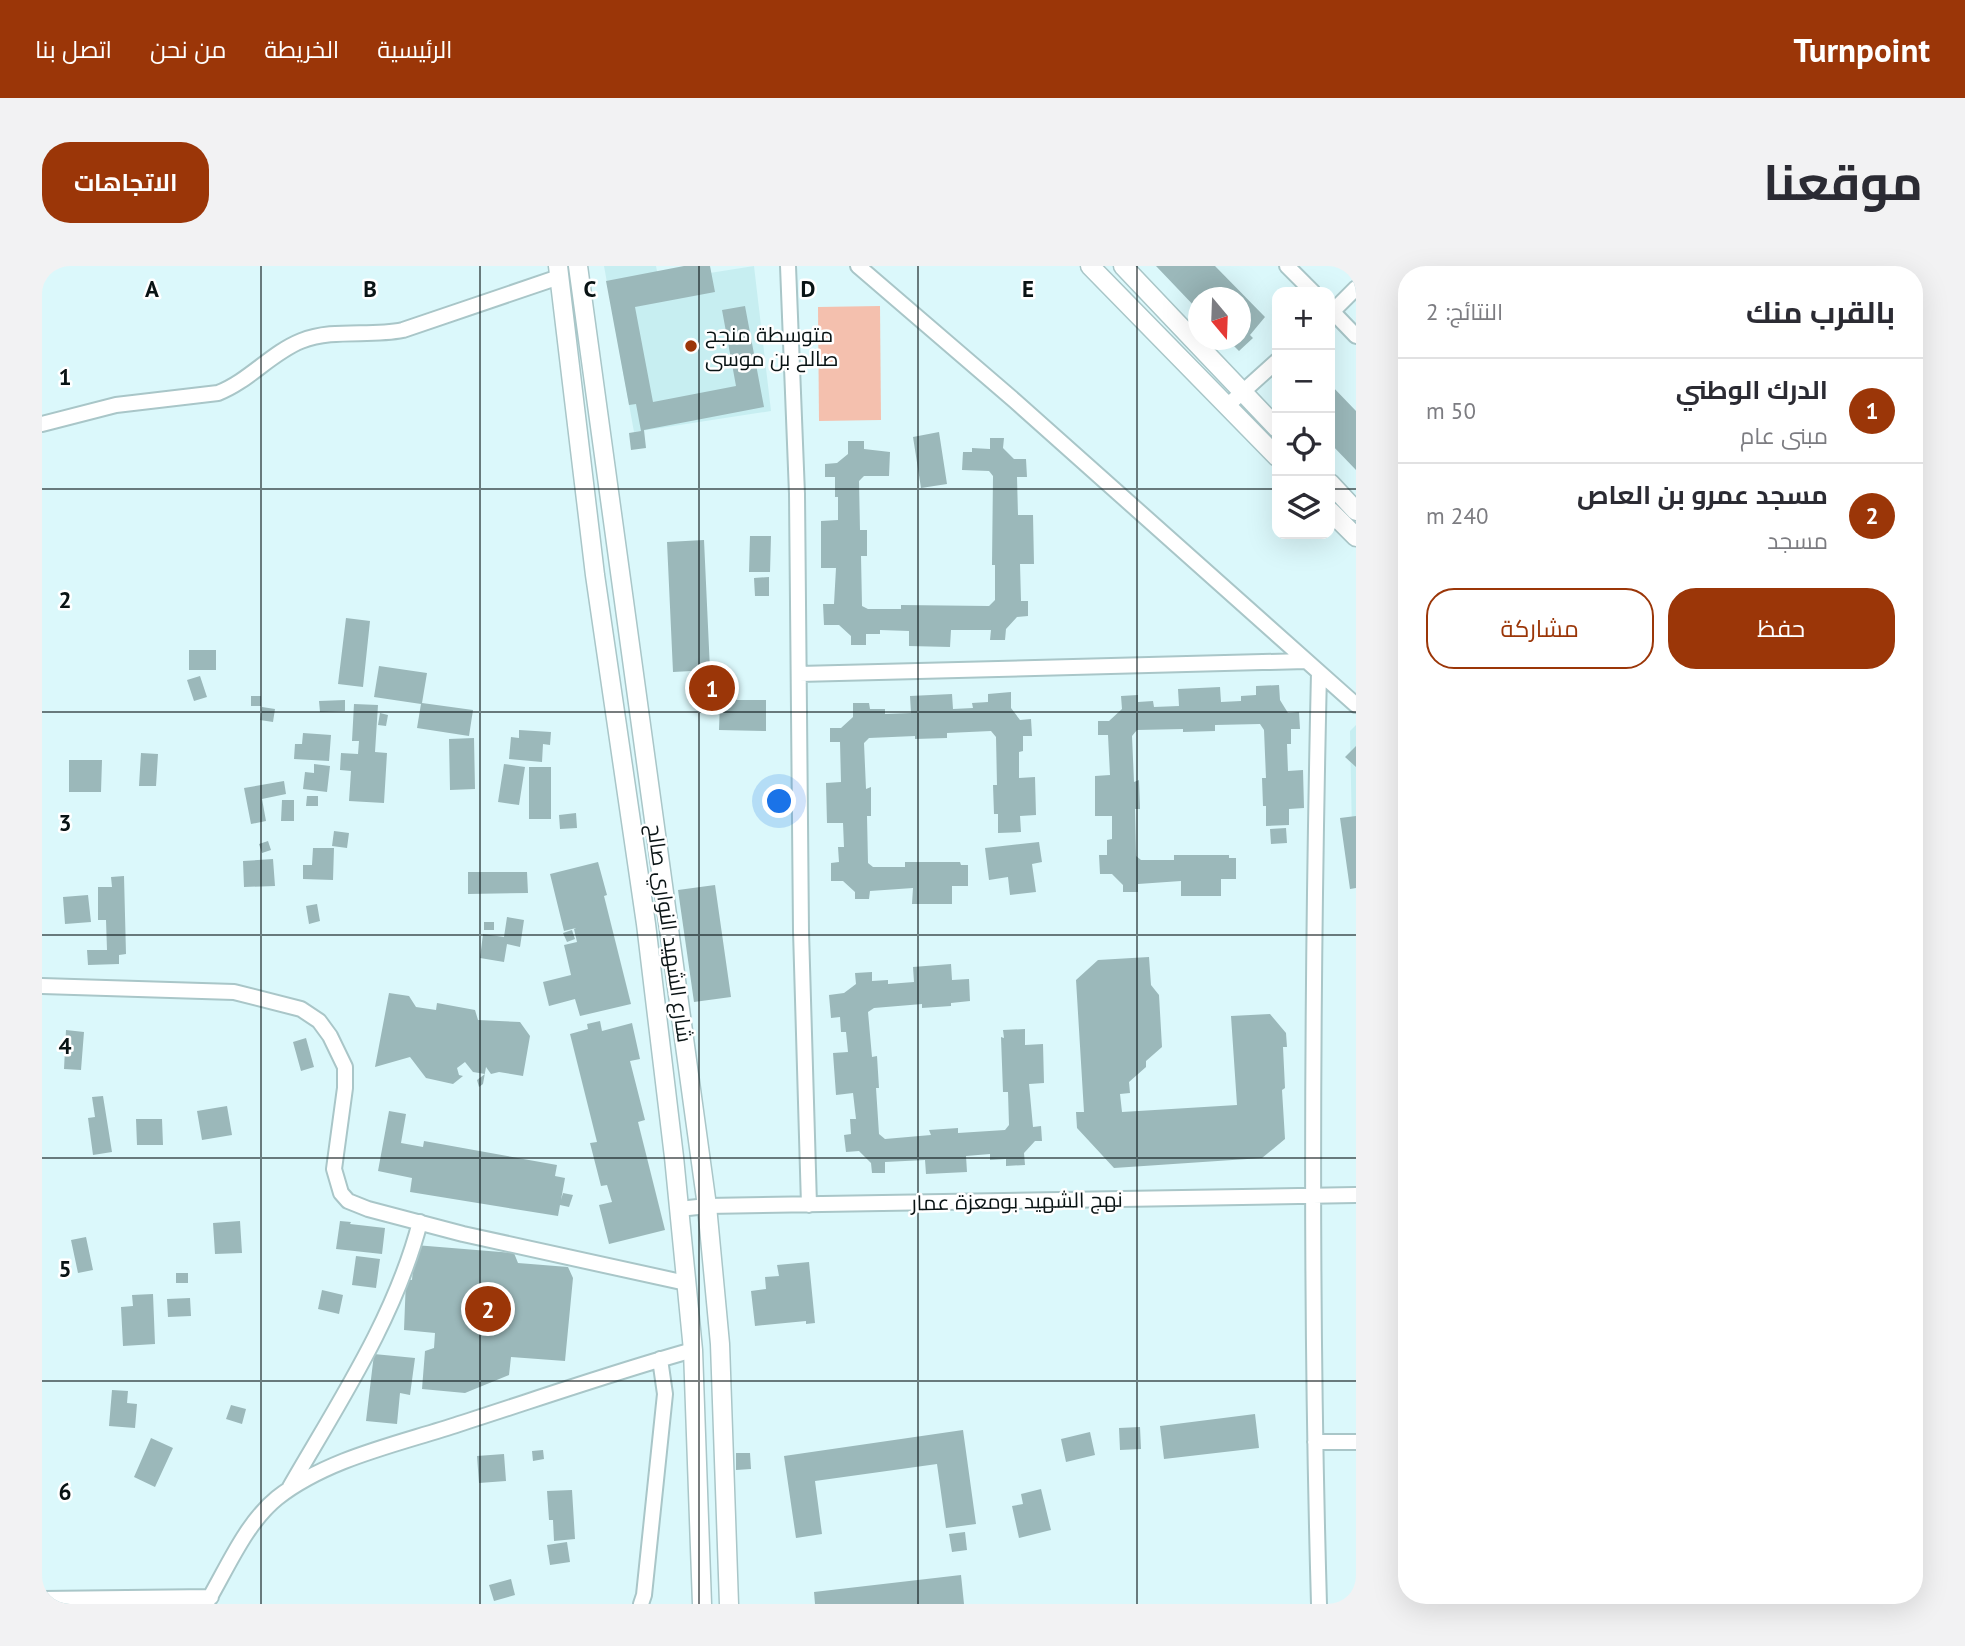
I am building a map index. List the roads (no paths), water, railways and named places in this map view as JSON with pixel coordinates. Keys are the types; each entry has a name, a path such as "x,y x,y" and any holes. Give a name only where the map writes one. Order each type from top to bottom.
{"street":[{"name":"شارع الشهيد النواري صالح","path":"578,266 707,1206 720,1344 729,1604"},
{"path":"788,266 797,494 801,931 809,1205"},
{"path":"858,266 1356,705"},
{"path":"1090,266 1272,452"},
{"path":"1123,266 1272,423"},
{"path":"1287,266 1308,287"},
{"name":"شارع الشهيد النواري صالح","path":"559,271 595,575 646,924 679,1209 692,1350 702,1604"},
{"path":"42,424 116,404 218,393 230,388 281,352 312,337 325,334 379,334 403,330 559,271"},
{"path":"1335,307 1356,288"},
{"path":"1335,315 1356,336"},
{"path":"1227,406 1272,366"},
{"path":"1335,488 1356,511"},
{"path":"1335,516 1356,537"},
{"path":"799,674 1306,661"},
{"path":"1318,1604 1312,974 1319,672"},
{"path":"42,986 234,992 284,1003 312,1016 330,1036 345,1067 345,1088 334,1169 341,1193 348,1201 463,1234 686,1283"},
{"name":"نهج الشهيد بومعزة عمار","path":"679,1209 707,1206 1356,1195"},
{"path":"286,1492 379,1330 400,1283 420,1222"},
{"path":"42,1599 209,1600 241,1543 263,1512 286,1492 313,1476 356,1457 692,1350"},
{"path":"641,1604 665,1394 660,1359"},
{"path":"1315,1442 1356,1442"}],"place":[{"name":"متوسطة منجح صالح بن موسى","path":"691,346"},
{"name":"الدرك الوطني","path":"712,688"},
{"name":"مسجد عمرو بن العاص","path":"488,1309"}]}
